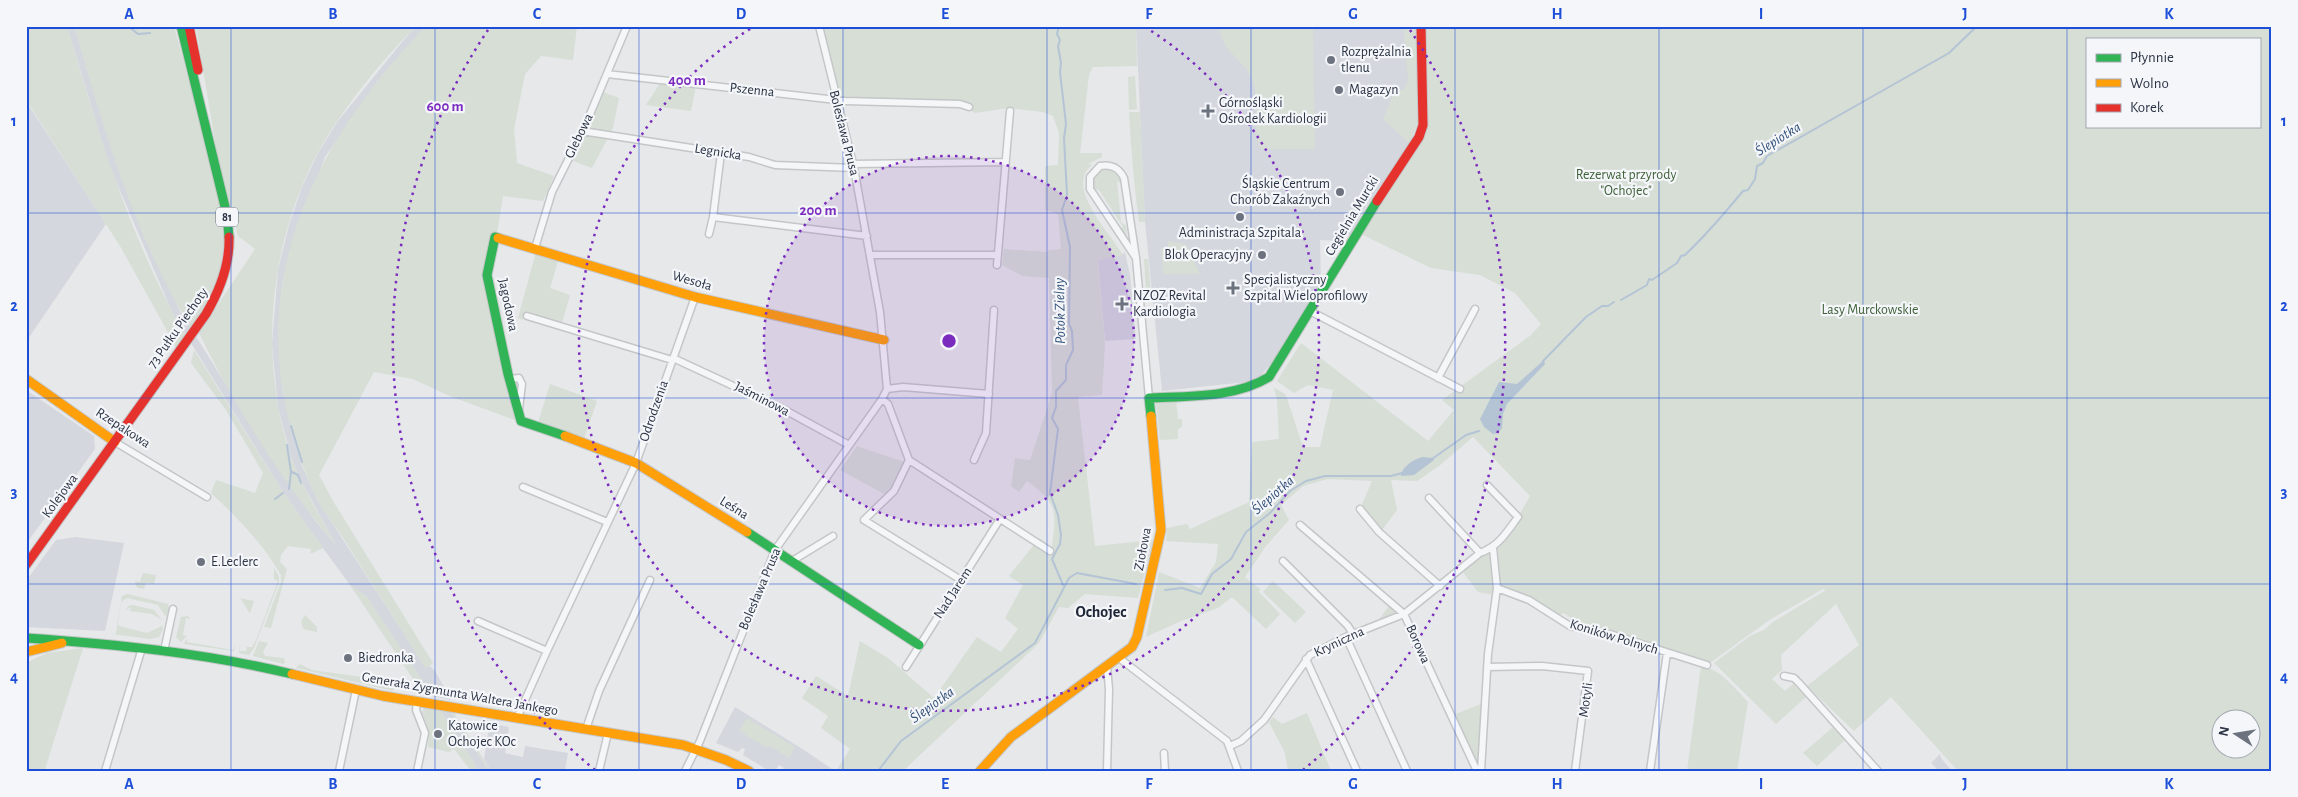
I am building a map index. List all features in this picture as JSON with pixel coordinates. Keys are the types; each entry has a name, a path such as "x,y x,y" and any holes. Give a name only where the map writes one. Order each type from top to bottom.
{"street":[{"name":"73 Pułku Piechoty","path":"115,442 210,308 219,292 226,272 230,233 181,26"},
{"name":"73 Pułku Piechoty","path":"189,26 197,63 206,130"},
{"name":"Glebowa","path":"536,248 552,192 582,131 627,26"},
{"name":"Bolesława Prusa","path":"685,771 696,749 775,550 882,399 887,389 884,340 854,166 819,26"},
{"name":"Cegielnia Murcki","path":"1149,398 1242,389 1261,384 1269,377 1379,198 1419,137 1423,125 1424,111 1421,26"},
{"name":"Pszenna","path":"607,74 836,100 960,104 969,107"},
{"path":"997,265 1010,111"},
{"name":"Legnicka","path":"582,131 757,159 775,166 1005,162"},
{"path":"709,234 721,153"},
{"name":"Ziołowa","path":"980,771 1011,737 1119,658 1132,647 1137,637 1161,530 1136,258 1124,178 1122,172 1114,166 1100,166 1090,177 1090,188 1136,258"},
{"path":"713,217 867,236"},
{"name":"Wesoła","path":"495,237 695,297 884,340"},
{"name":"Jagodowa","path":"495,237 488,275 510,379 522,421"},
{"path":"870,255 998,255"},
{"name":"Odrodzenia","path":"517,718 546,651 636,462 695,297"},
{"path":"1438,378 1475,309"},
{"path":"974,460 986,434 994,310"},
{"path":"1310,311 1460,389"},
{"name":"Jaśminowa","path":"527,316 672,359 782,409 849,445"},
{"name":"Rzepakowa","path":"26,379 115,442 207,497"},
{"path":"887,389 903,387 989,394"},
{"path":"882,399 888,404 909,460 1050,551"},
{"name":"Leśna","path":"522,421 636,462 775,550 919,645"},
{"name":"Kolejowa","path":"26,565 115,442"},
{"path":"909,460 894,491 864,520 961,580"},
{"path":"1482,771 1487,667 1497,588 1493,548 1518,517 1487,485"},
{"path":"523,487 607,522"},
{"path":"1428,498 1480,553"},
{"path":"1360,509 1379,532 1440,586"},
{"name":"Nad Jarem","path":"906,666 1000,519"},
{"name":"Borowa","path":"1300,525 1404,614 1477,771"},
{"name":"Bolesława Prusa","path":"792,561 833,536"},
{"name":"Kryniczna","path":"1230,746 1241,741 1264,720 1306,659 1318,650 1346,637 1404,614 1480,553 1493,548"},
{"path":"1283,561 1348,626 1353,634"},
{"path":"586,729 599,691 650,580"},
{"name":"Koników Polnych","path":"1497,588 1530,600 1570,626 1602,632 1707,665"},
{"path":"164,651 173,609"},
{"path":"478,622 546,651"},
{"path":"1346,637 1407,771"},
{"name":"Generała Zygmunta Waltera Jankego","path":"26,638 142,648 265,667 356,690 417,702 696,749 749,771"},
{"name":"Generała Zygmunta Waltera Jankego","path":"26,652 69,642"},
{"path":"105,771 140,660 142,648"},
{"path":"1650,771 1667,653"},
{"path":"1119,658 1221,736 1230,746 1238,771"},
{"path":"1306,659 1356,769"},
{"name":"Motyli","path":"1487,667 1542,666 1588,671 1575,771"},
{"path":"1107,667 1109,689 1107,771"},
{"path":"1784,676 1794,678 1800,683 1878,771"},
{"path":"339,771 356,690"},
{"path":"417,702 416,710 425,733 417,771"},
{"path":"599,771 608,733"},
{"path":"1164,753 1165,771"}],"shaded area":[{"path":"67,26 74,26 117,165 150,247 180,311 270,455 317,523 336,545 300,479 291,457 278,407 272,344 278,270 289,225 302,187 318,153 338,121 402,42 416,26 426,26 377,82 325,157 286,265 281,291 279,345 283,394 302,466 318,501 426,668 430,666 435,671 451,700 430,696 430,693 367,597 350,585 323,548 283,492 173,314 109,165"},
{"path":"1136,26 1418,26 1418,122 1409,144 1365,208 1350,235 1341,236 1341,241 1320,240 1321,285 1276,358 1256,381 1162,391 1145,222"},
{"path":"29,106 106,224 26,342 26,110"},
{"path":"1125,252 1130,275 1136,339 1105,341 1098,260 1122,255"},
{"path":"26,390 94,436 95,449 26,544"},
{"path":"76,537 124,543 105,631 26,627 26,581 56,540"},
{"path":"735,707 804,750 832,769 831,771 782,771 784,768 779,765 775,771 769,771 743,755 745,749 742,748 738,752 716,743"},
{"path":"441,711 451,712 489,771 479,771"},
{"path":"490,723 509,727 505,753 523,757 525,746 568,753 565,771 491,771 484,759"},
{"path":"1940,754 1952,771 1939,771 1931,763"}],"green space":[{"path":"26,26 67,26 117,185 148,262 186,336 175,350 175,345 120,246 26,100"},
{"path":"74,26 174,26 216,182 225,234 221,270 214,292 191,328 153,256 122,181"},
{"path":"196,26 416,26 357,93 319,150 296,202 285,237 277,274 272,348 275,385 281,421 296,469 338,548 298,498 262,445 229,390 199,333 255,249 238,236 217,154"},
{"path":"426,26 577,26 573,60 541,56 525,74 514,129 517,163 554,176 543,201 503,196 497,233 494,232 485,272 515,420 452,397 413,379 374,372 319,475 333,501 433,663 426,669 317,499 292,433 280,368 280,306 290,246 312,188 342,132 380,78"},
{"path":"821,26 1136,26 1137,66 1093,67 1089,75 1080,153 1102,153 1102,157 1088,164 1092,165 1085,174 1083,185 1092,210 1123,255 1098,260 1105,345 1102,395 1078,397 1095,546 1153,540 1138,598 1085,594 1068,608 1059,607 1039,643 903,771 836,771 850,749 821,728 828,716 802,698 816,676 848,696 860,641 888,658 934,698 977,637 1001,652 1018,629 1005,618 1023,585 1009,576 1039,538 1052,547 1054,525 1053,509 1045,496 1027,481 1019,492 1011,486 1015,458 1030,460 1052,393 1049,278 1022,276 1002,265 1004,249 1048,252 1048,250 1061,249 1058,214 1045,210 1045,166 1058,165 1059,133 1053,116 1043,112 1008,108 975,113 958,103 846,99 837,94"},
{"path":"1219,26 1313,26 1315,149 1261,149 1257,133 1256,98 1253,81 1249,73 1228,49 1220,35"},
{"path":"1403,26 1417,26 1418,122 1409,143 1383,119 1394,92 1403,90 1408,80"},
{"name":"Lasy Murckowskie","path":"1424,26 2272,26 2272,771 1958,771 1891,697 1854,731 1807,686 1859,645 1836,604 1781,655 1782,670 1772,679 1785,691 1793,684 1806,697 1776,724 1714,663 1750,636 1764,630 1773,622 1826,590 1823,589 1771,619 1707,665 1570,626 1571,618 1564,613 1557,617 1529,600 1497,588 1493,548 1518,517 1530,496 1473,437 1439,466 1417,481 1391,480 1397,510 1382,530 1360,509 1372,481 1328,479 1303,486 1281,505 1289,520 1266,546 1245,577 1260,589 1259,592 1280,614 1266,629 1232,597 1218,608 1181,621 1146,637 1159,572 1200,588 1216,562 1218,544 1166,541 1167,528 1187,524 1190,529 1249,502 1252,442 1279,439 1277,400 1274,388 1285,394 1287,398 1303,447 1320,447 1333,390 1308,385 1294,393 1277,381 1301,343 1428,441 1454,410 1442,400 1531,335 1541,324 1515,293 1480,275 1431,268 1361,234 1422,138"},
{"path":"1135,76 1137,109 1129,110 1128,77"},
{"path":"661,82 696,85 691,111 646,105"},
{"path":"603,92 619,98 613,128 592,168 573,161"},
{"path":"1129,112 1140,112 1145,222 1139,222"},
{"path":"1104,168 1115,171 1122,184 1117,181 1121,222 1126,226 1127,238 1119,229 1123,227 1099,190 1093,189 1093,177"},
{"path":"1168,241 1186,244 1200,274 1163,274 1161,248 1168,247"},
{"path":"536,252 559,258 550,288 570,295 562,323 525,313 523,320 518,318"},
{"path":"1144,259 1148,259 1151,293 1146,292"},
{"path":"194,350 283,492 323,548 310,554 311,549 288,546 281,555 280,562 287,569 271,628 264,627 281,582 281,575 249,532 211,493 216,480 255,493 263,473 226,410 191,363"},
{"path":"550,384 597,401 583,442 537,426"},
{"path":"1176,400 1178,419 1182,419 1182,427 1178,429 1178,439 1160,440 1156,403"},
{"path":"857,446 905,462 895,484 884,494 840,470"},
{"path":"1491,553 1494,595 1478,592 1463,572 1481,557"},
{"path":"274,568 279,577 279,582 254,648 249,655 239,653 240,646 240,651 246,651 247,647 252,647 256,640 278,581 274,579"},
{"path":"143,573 156,575 154,584 146,583 144,589 138,588 135,584 135,581 140,582"},
{"path":"1273,581 1306,612 1295,623 1263,592"},
{"path":"350,585 367,597 430,693 430,696 423,694"},
{"path":"128,594 168,604 169,608 166,617 158,605 127,598 121,602 122,596"},
{"path":"240,598 254,601 250,613 249,612"},
{"path":"1390,602 1404,614 1375,625 1389,606"},
{"path":"133,605 154,610 162,620 152,614 130,611 131,607 126,610 128,606"},
{"path":"305,615 317,627 317,632 303,629 301,621"},
{"path":"188,616 191,619 186,618 183,635 187,636 181,642 176,637 181,617"},
{"path":"118,624 119,626 147,633 162,626 163,629 159,637 150,639 112,634 116,634"},
{"path":"187,638 187,642 233,650 235,645 234,651 184,644"},
{"path":"259,641 268,643 263,652 265,656 284,658 285,663 253,656"},
{"path":"83,648 45,769 50,771 26,771 26,663 47,653"},
{"path":"300,664 312,670 362,677 394,685 393,691 296,668"},
{"path":"1701,666 1721,675 1748,702 1737,771 1687,771"},
{"path":"1481,704 1478,764 1475,763 1453,715"},
{"path":"424,708 441,711 479,771 471,771 454,749 449,752 428,747 429,732 422,712"},
{"path":"451,712 454,713 491,771 489,771"},
{"path":"1307,713 1331,771 1288,771 1285,753 1269,722 1273,717 1282,724"},
{"path":"747,718 795,747 789,758 770,746 768,748 739,731"},
{"path":"1833,727 1845,740 1817,766 1803,753"}],"water":[{"path":"1544,360 1545,364 1507,404 1503,414 1502,428 1498,433 1493,434 1484,427 1480,419 1499,382 1517,384"},
{"path":"1422,457 1434,458 1434,460 1414,475 1401,476 1406,466"}],"waterway":[{"path":"128,26 138,34 150,33"},
{"name":"Potok Zielny","path":"1059,26 1057,34 1060,40 1058,46 1066,124 1064,138 1067,195 1062,210 1070,247 1069,324 1072,331 1073,350 1066,365 1066,380 1056,391 1056,407 1052,418 1058,429 1050,493 1058,515 1061,535 1060,544 1052,559 1063,585"},
{"name":"Ślepiotka","path":"1621,300 1647,285 1649,279 1652,280 1677,263 1681,256 1685,255 1700,240 1743,191 1748,190 1755,179 1757,166 1763,163 1767,156 1949,53 1977,26"},
{"name":"Ślepiotka","path":"1543,361 1586,317 1602,306 1608,306 1614,302"},
{"path":"291,426 302,462"},
{"name":"Ślepiotka","path":"1432,459 1466,435 1479,431"},
{"path":"287,445 291,472 289,489"},
{"path":"292,472 298,475 301,483"},
{"name":"Ślepiotka","path":"1165,590 1182,588 1201,594 1212,574 1231,559 1246,532 1270,513 1290,491 1306,481 1325,476 1391,476 1402,473"},
{"path":"275,499 283,493"},
{"name":"Ślepiotka","path":"878,771 901,741 1035,643 1069,578 1077,573 1136,584"}],"traffic: fast":[{"path":"181,26 227,215 229,237"},
{"path":"1151,416 1149,398 1211,395 1241,389 1269,377 1377,201"},
{"path":"498,238 495,237 487,275 508,374 521,421 565,436"},
{"path":"747,532 919,645"},
{"path":"26,638 160,650 226,660 292,674"}],"traffic: slow":[{"path":"498,238 695,297 884,340"},
{"path":"26,379 115,442"},
{"path":"980,771 1011,737 1132,647 1137,637 1161,530 1151,416"},
{"path":"565,436 636,463 747,532"},
{"path":"26,652 62,643"},
{"path":"292,674 383,696 683,745 726,760 749,771"}],"traffic: jam":[{"path":"189,26 198,70"},
{"path":"1377,201 1419,137 1423,125 1421,26"},
{"path":"26,565 206,314 216,296 226,267 229,237"}],"place":[{"name":"Rozprężalnia tlenu","path":"1331,60"},
{"name":"Magazyn","path":"1339,90"},
{"name":"Górnośląski Ośrodek Kardiologii","path":"1208,111"},
{"name":"Śląskie Centrum Chorób Zakaźnych","path":"1340,192"},
{"name":"Administracja Szpitala","path":"1240,217"},
{"name":"Blok Operacyjny","path":"1262,255"},
{"name":"Specjalistyczny Szpital Wieloprofilowy","path":"1233,288"},
{"name":"NZOZ Revital Kardiologia","path":"1122,304"},
{"name":"E.Leclerc","path":"201,562"},
{"name":"Biedronka","path":"348,658"},
{"name":"Katowice Ochojec KOc","path":"438,734"}],"district":[{"name":"Ochojec","path":"1101,612"}],"park label":[{"name":"Rezerwat przyrody \"Ochojec\"","path":"1626,184"}]}
